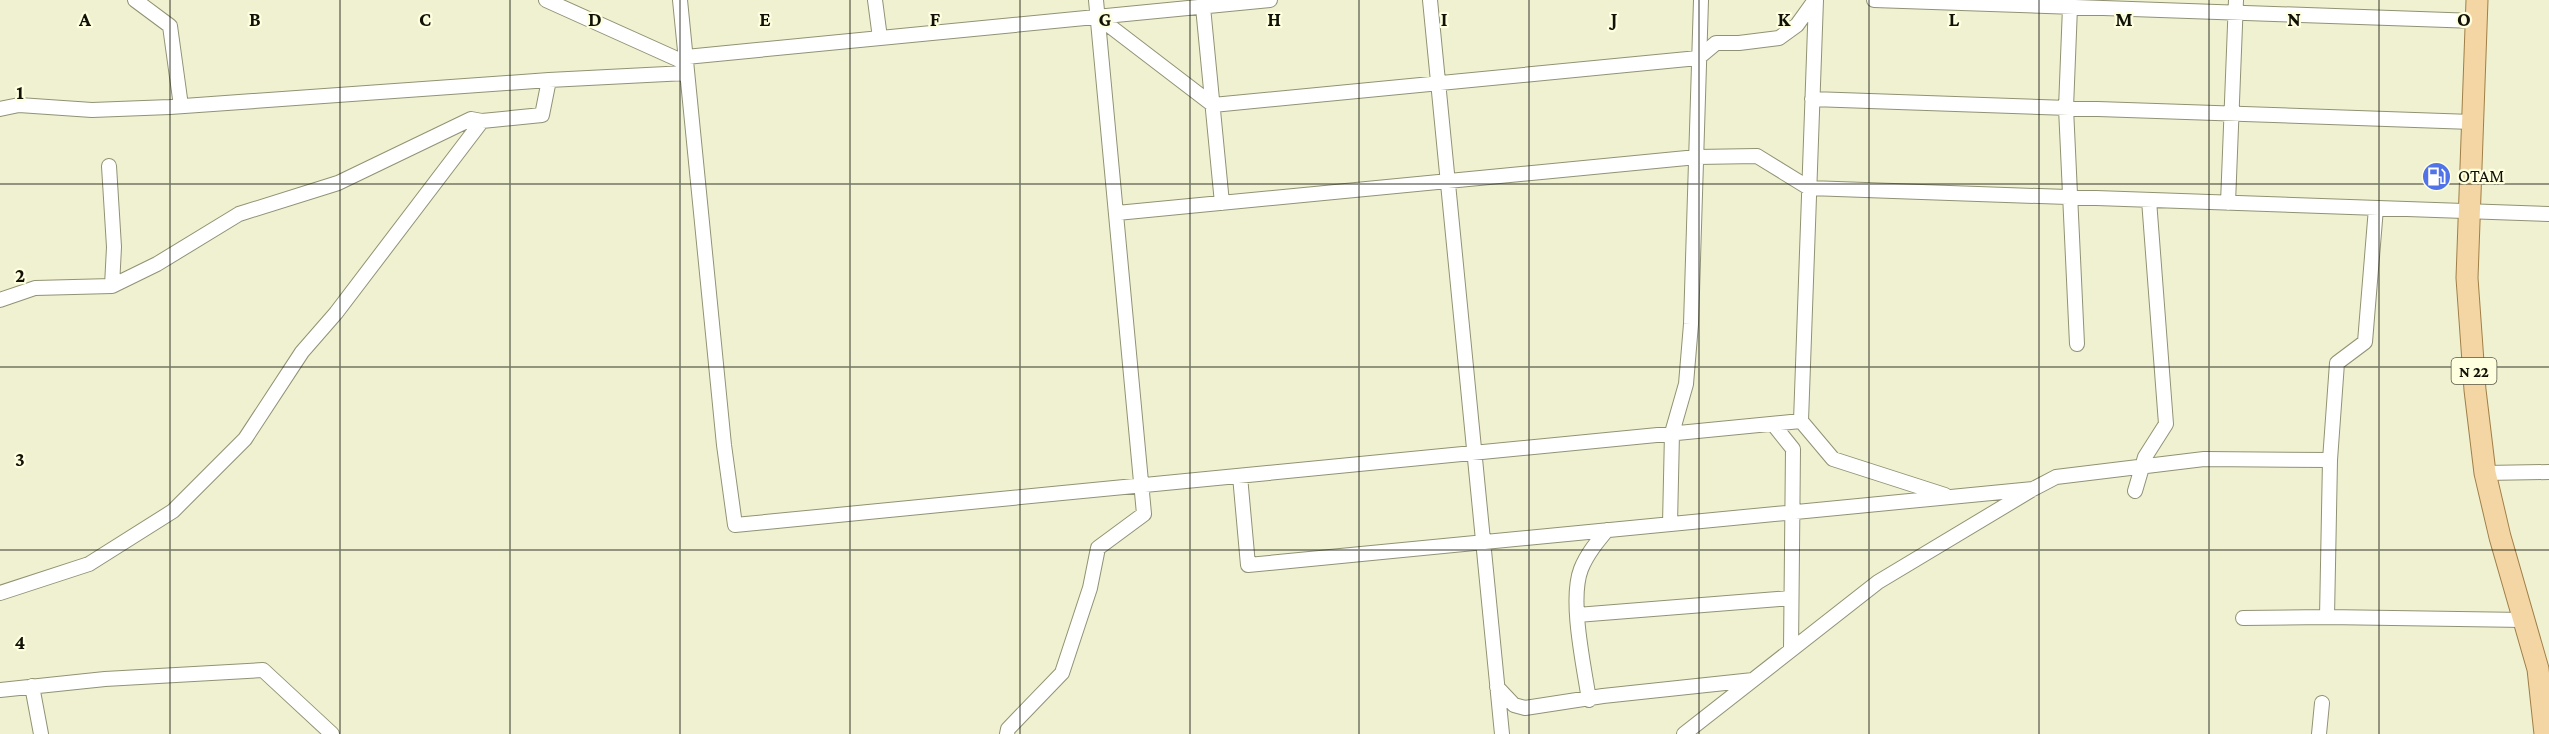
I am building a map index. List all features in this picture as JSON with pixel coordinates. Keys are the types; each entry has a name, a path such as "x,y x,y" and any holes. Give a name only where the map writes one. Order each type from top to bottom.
{"main road":[{"name":"N 22","path":"2477,0 2467,278 2475,390 2485,473 2500,537 2538,669 2545,734"}],"street":[{"path":"135,0 170,26 181,106"},
{"path":"546,0 686,64"},
{"path":"680,0 724,445 735,525 1801,422"},
{"path":"875,0 880,38"},
{"path":"1007,734 1008,729 1062,673 1090,588 1098,548 1144,514 1096,0"},
{"path":"0,109 19,105 92,110 181,106 549,80 880,38 1270,0"},
{"path":"1430,0 1502,734"},
{"path":"1670,524 1672,434 1686,384 1688,364 1701,0"},
{"path":"1098,17 1213,105 1698,58 1716,43 1739,44 1779,38 1797,25 1815,0"},
{"path":"1815,0 1801,422 1833,459 1951,497"},
{"path":"1874,0 2070,7 2236,6 2476,21"},
{"path":"1203,6 1222,203"},
{"path":"2228,203 2236,6"},
{"path":"2070,7 2066,108 2077,344"},
{"path":"0,300 35,288 112,286 157,264 239,214 338,183 471,120 482,122 542,115 549,80"},
{"path":"1812,99 2472,122"},
{"path":"0,593 89,564 173,511 245,440 302,352 336,313 482,122"},
{"path":"1117,213 1697,157 1757,156 1809,188 2549,214"},
{"path":"109,166 114,247 112,286"},
{"path":"2135,491 2145,457 2166,424 2149,200"},
{"path":"2327,617 2330,460 2337,363 2365,342 2376,208"},
{"path":"1773,424 1793,449 1791,650"},
{"path":"1684,734 1878,582 2056,477 2204,459 2330,460"},
{"path":"2485,473 2549,472"},
{"path":"1240,476 1248,565 2033,489"},
{"path":"1589,700 1577,615 1577,590 1580,570 1593,546 1607,530"},
{"path":"1577,615 1791,598"},
{"path":"2243,618 2524,620"},
{"path":"0,690 105,679 263,670 332,734"},
{"path":"1497,687 1515,705 1524,708 1589,700 1603,696 1753,680"},
{"path":"32,686 42,734"},
{"path":"2319,734 2322,703"}],"place":[{"name":"OTAM","path":"2437,176"}]}
